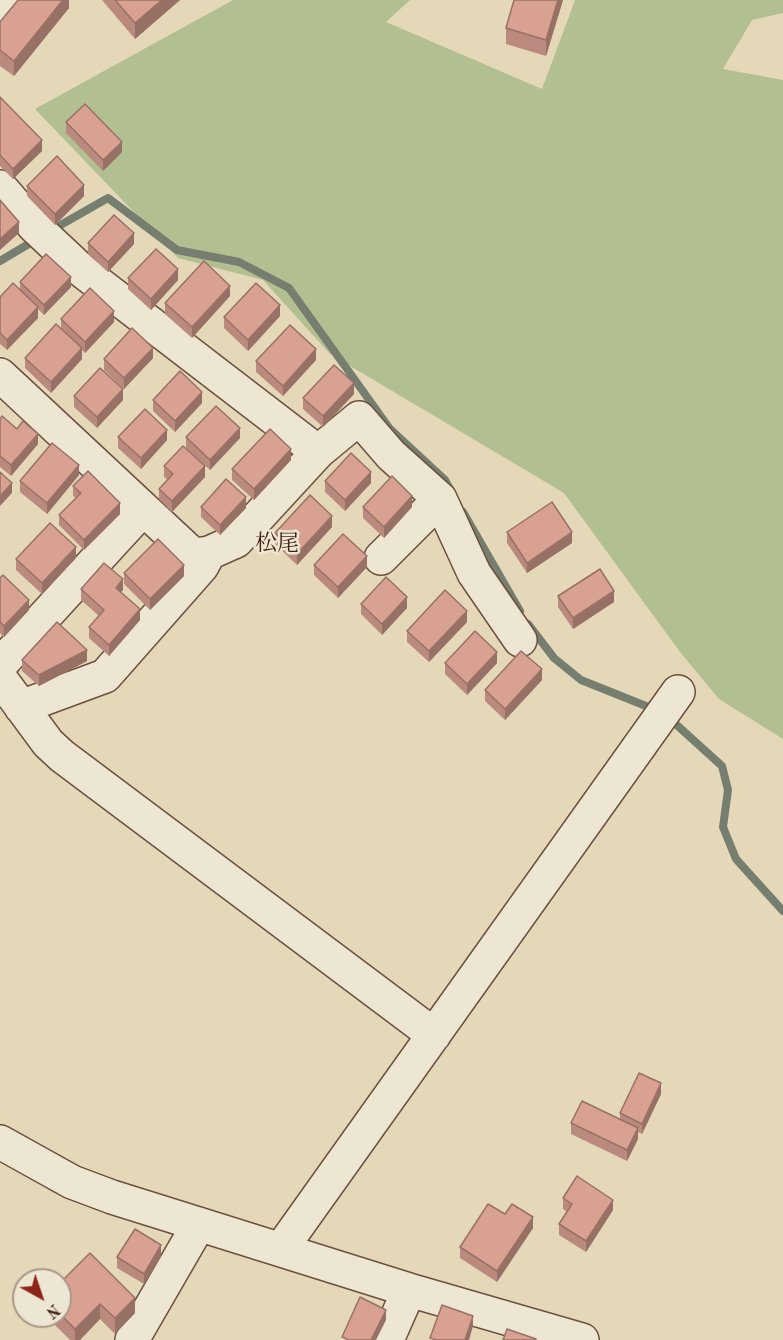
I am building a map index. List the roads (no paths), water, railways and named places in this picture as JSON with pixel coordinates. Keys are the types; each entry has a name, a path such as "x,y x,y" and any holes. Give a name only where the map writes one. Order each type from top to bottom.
{"street":[{"path":"0,10 8,0"},
{"path":"0,187 43,236 81,270 318,452"},
{"path":"0,375 193,555 209,553 236,541 318,452 359,418 391,455 440,499 474,573 520,640"},
{"path":"381,558 440,499"},
{"path":"0,665 143,508"},
{"path":"21,706 105,676 202,566 209,553"},
{"path":"0,678 48,743 62,756 434,1035"},
{"path":"280,1250 668,707"},
{"path":"0,1142 72,1182 112,1197 409,1290 582,1340"},
{"path":"132,1340 199,1224"},
{"path":"387,1340 409,1290"}],"waterway":[{"path":"50,231 108,198 177,250 239,262 289,288 390,429 445,480 451,491"},
{"path":"0,261 37,239"},
{"path":"463,512 520,611"},
{"path":"528,624 554,658 581,680 656,710"},
{"path":"669,718 722,766 728,790 723,827 736,859 783,911"}],"district":[{"name":"松尾","path":"277,544"}]}
